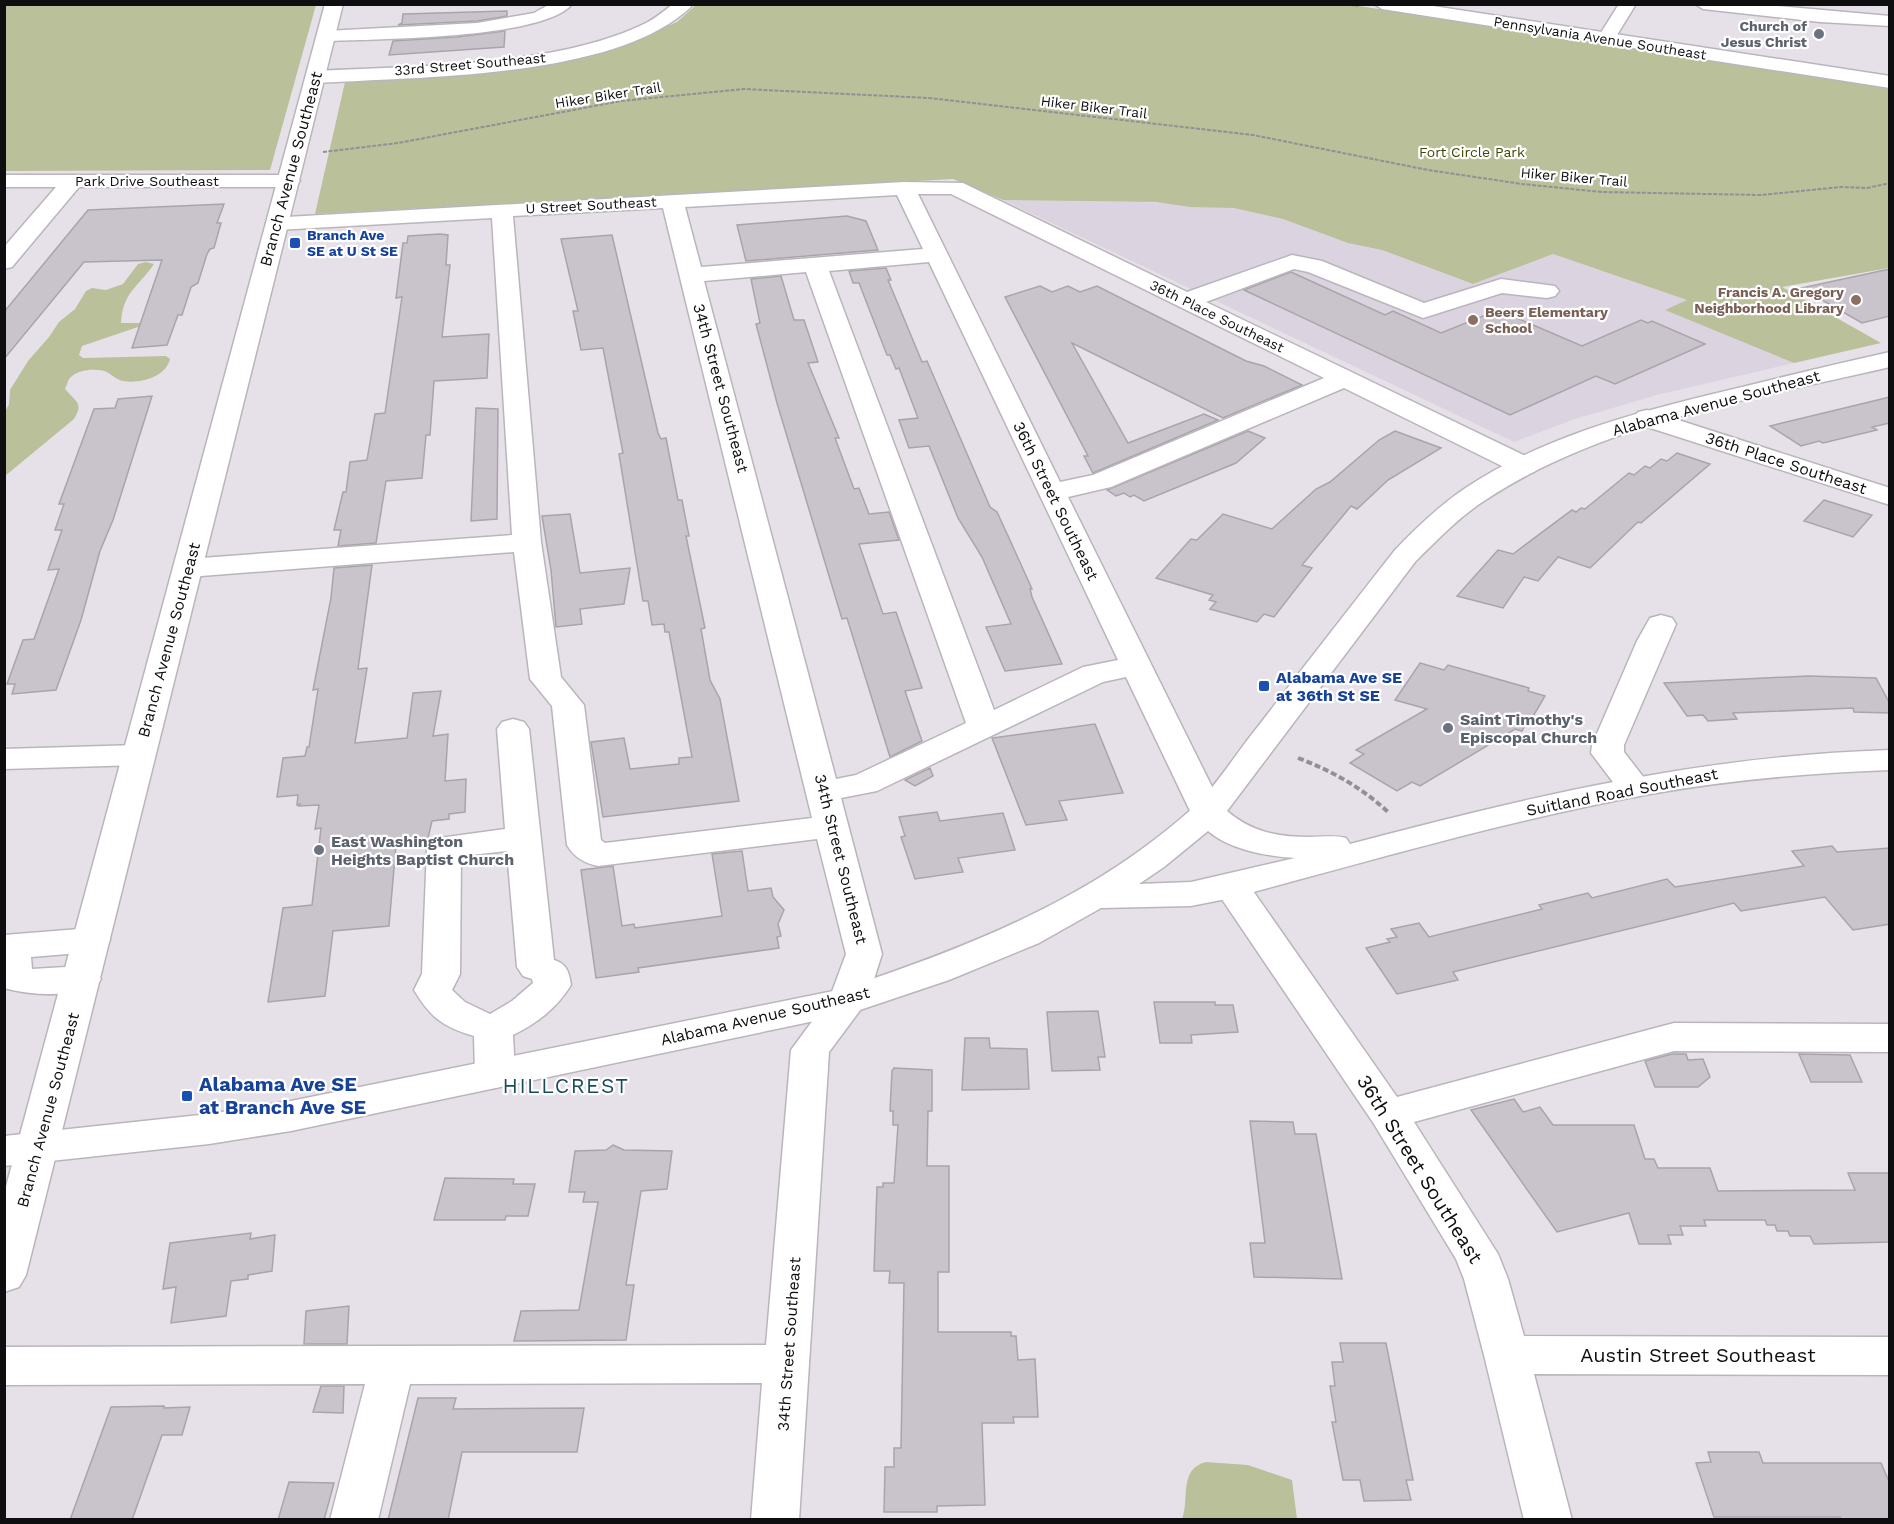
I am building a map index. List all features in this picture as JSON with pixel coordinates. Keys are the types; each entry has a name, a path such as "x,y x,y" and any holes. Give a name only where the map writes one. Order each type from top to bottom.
{"main road":[{"name":"Branch Avenue Southeast","path":"4,1275 21,1149 82,979 234,381 296,155 334,4"},
{"path":"326,36 477,28 539,18 564,4"},
{"name":"33rd Street Southeast","path":"316,77 490,66 561,55 641,32 667,19 685,4"},
{"name":"Pennsylvania Avenue Southeast","path":"1382,4 1890,74"},
{"name":"Pennsylvania Avenue Southeast","path":"1433,4 1890,82"},
{"path":"1609,35 1628,4"},
{"path":"1703,4 1820,17 1890,21"},
{"name":"Park Drive Southeast","path":"4,181 289,181"},
{"path":"4,262 74,181"},
{"name":"U Street Southeast","path":"277,222 904,188"},
{"name":"36th Street Southeast","path":"904,188 1208,813"},
{"name":"36th Place Southeast","path":"904,188 955,188 1524,466"},
{"name":"34th Street Southeast","path":"672,200 864,954 848,1001 810,1050 775,1520"},
{"path":"502,210 527,542 546,679 568,705 584,845 598,855 833,826"},
{"path":"691,274 936,255"},
{"path":"1186,301 1292,262 1314,266 1423,311 1502,286 1547,291"},
{"path":"815,265 984,728"},
{"name":"Alabama Avenue Southeast","path":"21,1149 209,1129 268,1119 848,1001 936,972 1026,934 1094,897 1152,859 1208,813 1414,546 1473,497 1524,466 1584,440 1647,418 1890,359"},
{"path":"1051,492 1101,481 1346,378"},
{"name":"36th Place Southeast","path":"1647,418 1890,497"},
{"path":"188,568 527,542"},
{"path":"1634,787 1607,753 1608,745 1661,624"},
{"path":"824,791 865,784 1094,674 1136,666"},
{"path":"513,729 536,967 550,972 552,985 539,1002 517,1017 493,1028 461,1019 440,1003 434,990 441,974 444,847 523,838"},
{"path":"4,759 139,755"},
{"name":"Suitland Road Southeast","path":"1094,897 1191,894 1517,812 1634,787 1763,768 1890,760"},
{"name":"Suitland Road Southeast","path":"1208,813 1237,835 1278,846 1311,849 1428,835"},
{"name":"36th Street Southeast","path":"1230,886 1388,1114 1476,1254 1486,1279 1507,1355 1548,1520"},
{"path":"82,979 32,982 14,978 8,946 92,940"},
{"path":"493,1028 495,1074"},
{"path":"1388,1114 1674,1037 1890,1038"},
{"name":"Austin Street Southeast","path":"1507,1355 1890,1356"},
{"path":"4,1366 787,1364"},
{"path":"354,1520 392,1365"}],"path":[{"name":"Hiker Biker Trail","path":"296,155 398,143 621,101 765,89 929,98 1253,135 1428,170 1522,184 1602,192 1761,195 1867,188 1890,183"},
{"path":"1298,758 1332,771 1367,791 1388,812"}],"shaded area":[{"name":"Beers Elementary School","path":"1003,200 1259,204 1473,284 1553,254 1688,300 1666,310 1794,363 1657,395 1575,419 1514,442"}],"green space":[{"name":"Fort Circle Park","path":"1346,4 1889,88 1889,268 1782,287 1881,343 1794,363 1665,310 1687,300 1553,254 1473,284 1382,250 1348,243 1283,219 1234,208 1190,207 1156,202 1003,200 953,179 315,214 345,82 513,68 627,43 677,22 696,5"},
{"path":"4,5 316,5 270,170 5,171"},
{"path":"146,262 154,264 128,297 122,312 121,323 140,323 141,326 82,346 79,355 83,358 166,356 170,359 168,365 158,375 130,382 98,370 74,374 65,389 78,406 74,419 5,476 5,412 9,404 10,390 28,361 59,322 75,309 86,291 92,288 106,290 123,284 138,264"},
{"path":"1206,1462 1248,1465 1292,1480 1297,1519 1182,1519 1188,1478 1197,1466"}],"building":[{"path":"507,11 507,16 477,21 398,25 402,23 403,14"},
{"path":"505,31 504,47 389,55 393,41"},
{"path":"224,204 217,223 221,223 214,248 210,249 207,254 198,283 191,287 182,315 178,315 167,345 132,348 162,260 84,262 4,359 4,312 88,210"},
{"path":"847,216 866,221 878,250 746,261 737,225"},
{"path":"448,235 446,265 450,265 442,337 489,334 487,378 434,381 430,435 426,435 422,478 386,481 376,543 338,546 341,530 334,530 343,492 346,492 350,462 367,460 375,414 385,413 402,297 396,298 403,243 407,243 408,236"},
{"path":"612,235 658,433 661,439 666,438 678,500 682,500 689,536 686,536 705,628 701,629 710,680 720,699 739,801 603,817 591,742 624,738 630,769 679,764 679,758 692,757 669,632 665,632 664,624 652,625 648,601 643,601 619,454 623,453 603,348 581,350 573,311 578,311 561,239"},
{"path":"886,268 891,280 888,280 922,362 927,361 990,507 997,512 1032,589 1030,589 1032,597 1062,664 1005,671 986,627 1011,624 982,557 958,518 929,446 909,448 899,420 918,418 899,368 896,369 890,355 887,355 859,283 853,283 849,271"},
{"name":"Francis A. Gregory Neighborhood Library","path":"1890,269 1890,316 1862,323 1801,288"},
{"path":"1291,272 1385,315 1393,311 1441,333 1498,310 1582,346 1641,320 1648,323 1652,321 1705,344 1615,384 1596,376 1510,415 1244,290"},
{"path":"781,276 794,320 804,320 818,362 808,363 839,438 835,438 854,489 859,488 869,514 889,512 899,540 859,544 883,614 896,612 922,688 905,691 922,741 890,757 847,618 842,619 777,403 756,324 760,323 751,279"},
{"path":"1040,286 1052,292 1068,286 1080,292 1097,286 1246,361 1264,366 1302,385 1223,418 1072,343 1128,443 1204,414 1218,420 1093,473 1084,456 1088,456 1005,297"},
{"path":"152,396 113,520 100,551 81,620 56,690 12,694 15,684 7,684 23,640 34,639 59,569 48,570 62,530 55,530 64,504 59,504 94,409 115,408 118,399"},
{"path":"1890,397 1890,423 1872,427 1877,430 1801,446 1770,426"},
{"path":"476,408 498,409 497,519 471,521"},
{"path":"1248,431 1265,438 1236,463 1144,501 1134,495 1130,497 1124,493 1116,496 1107,490"},
{"path":"1395,431 1441,448 1388,480 1357,509 1351,506 1302,565 1312,568 1274,617 1264,614 1257,622 1210,609 1216,602 1209,600 1213,595 1156,578 1191,539 1197,540 1223,514 1272,529 1316,489 1330,482 1379,440"},
{"path":"1677,453 1710,464 1641,523 1638,522 1590,568 1558,557 1538,581 1524,577 1503,608 1457,596 1498,550 1513,554 1572,510 1576,512 1581,508 1585,509 1629,473 1634,475 1645,466 1650,468 1661,459 1667,461"},
{"path":"1824,500 1872,515 1853,537 1804,521"},
{"path":"570,514 580,573 630,568 624,604 580,609 582,624 556,627 551,570 542,516"},
{"path":"372,565 358,669 367,668 355,743 407,738 413,693 441,691 433,736 448,734 445,781 466,779 465,812 449,814 449,819 432,821 427,842 396,845 389,926 333,931 325,996 268,1002 283,908 312,905 321,828 315,829 319,805 299,806 300,804 297,805 298,795 277,797 283,758 305,756 307,747 309,747 318,689 313,690 331,598 334,568"},
{"name":"Saint Timothy's Episcopal Church","path":"1420,663 1444,670 1448,665 1529,688 1528,691 1545,696 1522,731 1515,729 1420,786 1412,782 1397,791 1350,763 1364,754 1356,750 1427,709 1395,700"},
{"path":"1808,676 1876,678 1890,704 1890,713 1854,712 1853,708 1733,713 1737,719 1708,721 1703,715 1687,716 1664,683"},
{"path":"1095,724 1123,793 1059,801 1067,820 1026,825 992,738"},
{"path":"930,768 933,776 915,786 905,780"},
{"path":"937,812 940,821 1003,813 1015,850 958,858 963,872 915,879 901,837 905,836 899,817"},
{"path":"1832,846 1837,852 1890,848 1890,924 1853,930 1825,897 1741,911 1734,903 1453,972 1458,980 1397,994 1366,948 1390,942 1387,939 1397,937 1391,929 1419,923 1429,937 1542,909 1539,905 1588,893 1592,898 1667,879 1675,887 1804,866 1792,851"},
{"path":"742,851 748,891 771,888 773,897 784,910 778,924 781,936 777,937 779,948 638,968 639,972 596,978 581,870 613,866 622,926 634,924 635,928 722,916 712,854"},
{"path":"1154,1002 1215,1002 1215,1005 1233,1005 1238,1032 1191,1035 1192,1043 1160,1043"},
{"path":"1098,1011 1105,1057 1098,1057 1100,1070 1052,1071 1047,1012"},
{"path":"965,1038 989,1038 990,1048 1027,1049 1029,1089 962,1090"},
{"path":"1672,1054 1686,1054 1688,1060 1703,1059 1710,1077 1698,1087 1655,1087 1645,1061"},
{"path":"1799,1054 1850,1055 1862,1082 1811,1082"},
{"path":"894,1068 932,1070 932,1111 928,1111 927,1166 949,1166 949,1272 938,1272 938,1332 1011,1332 1011,1336 1016,1336 1018,1360 1035,1359 1038,1417 1013,1417 1014,1423 982,1423 985,1505 937,1506 937,1512 884,1512 885,1467 894,1467 894,1448 901,1448 904,1283 889,1283 890,1271 874,1271 877,1187 883,1187 883,1183 894,1183 898,1125 893,1125 893,1111 890,1111"},
{"path":"1514,1099 1523,1112 1540,1107 1553,1125 1634,1125 1645,1159 1654,1159 1658,1168 1710,1168 1718,1191 1855,1190 1848,1173 1890,1173 1890,1242 1814,1244 1810,1236 1790,1236 1788,1231 1777,1231 1775,1225 1767,1225 1765,1220 1704,1220 1706,1226 1680,1226 1683,1235 1668,1235 1671,1244 1639,1244 1629,1213 1557,1232 1471,1110"},
{"path":"1250,1121 1293,1122 1295,1134 1316,1134 1342,1279 1254,1277 1250,1243 1265,1243"},
{"path":"613,1145 624,1150 672,1151 667,1189 641,1191 626,1285 634,1285 626,1340 514,1341 521,1311 579,1310 598,1202 583,1202 585,1192 569,1192 575,1151 606,1150"},
{"path":"445,1178 514,1179 513,1184 535,1184 528,1216 506,1216 505,1220 434,1220"},
{"path":"251,1233 250,1239 275,1235 272,1271 248,1275 248,1279 231,1281 226,1316 171,1323 176,1287 163,1289 170,1243"},
{"path":"349,1306 347,1344 304,1344 306,1311"},
{"path":"1340,1343 1386,1343 1413,1480 1406,1480 1411,1500 1364,1501 1360,1480 1343,1480 1332,1422 1336,1422 1330,1386 1335,1386 1332,1362 1343,1362"},
{"path":"321,1386 344,1386 343,1413 313,1412"},
{"path":"418,1398 456,1398 453,1409 584,1408 577,1452 462,1452 448,1520 388,1520"},
{"path":"164,1406 164,1408 190,1407 182,1435 162,1435 132,1520 70,1520 111,1407"},
{"path":"1708,1452 1759,1452 1763,1463 1881,1463 1890,1484 1890,1520 1841,1520 1840,1517 1714,1517 1696,1463 1711,1462"},
{"path":"289,1482 334,1483 324,1520 278,1520"}],"place":[{"name":"Church of Jesus Christ","path":"1819,34"},
{"name":"Branch Ave SE at U St SE","path":"295,243"},
{"name":"Francis A. Gregory Neighborhood Library","path":"1856,300"},
{"name":"Beers Elementary School","path":"1473,320"},
{"name":"Alabama Ave SE at 36th St SE","path":"1264,686"},
{"name":"Saint Timothy's Episcopal Church","path":"1448,728"},
{"name":"East Washington Heights Baptist Church","path":"319,850"},
{"name":"Alabama Ave SE at Branch Ave SE","path":"187,1096"}],"district":[{"name":"HILLCREST","path":"566,1085"}]}
